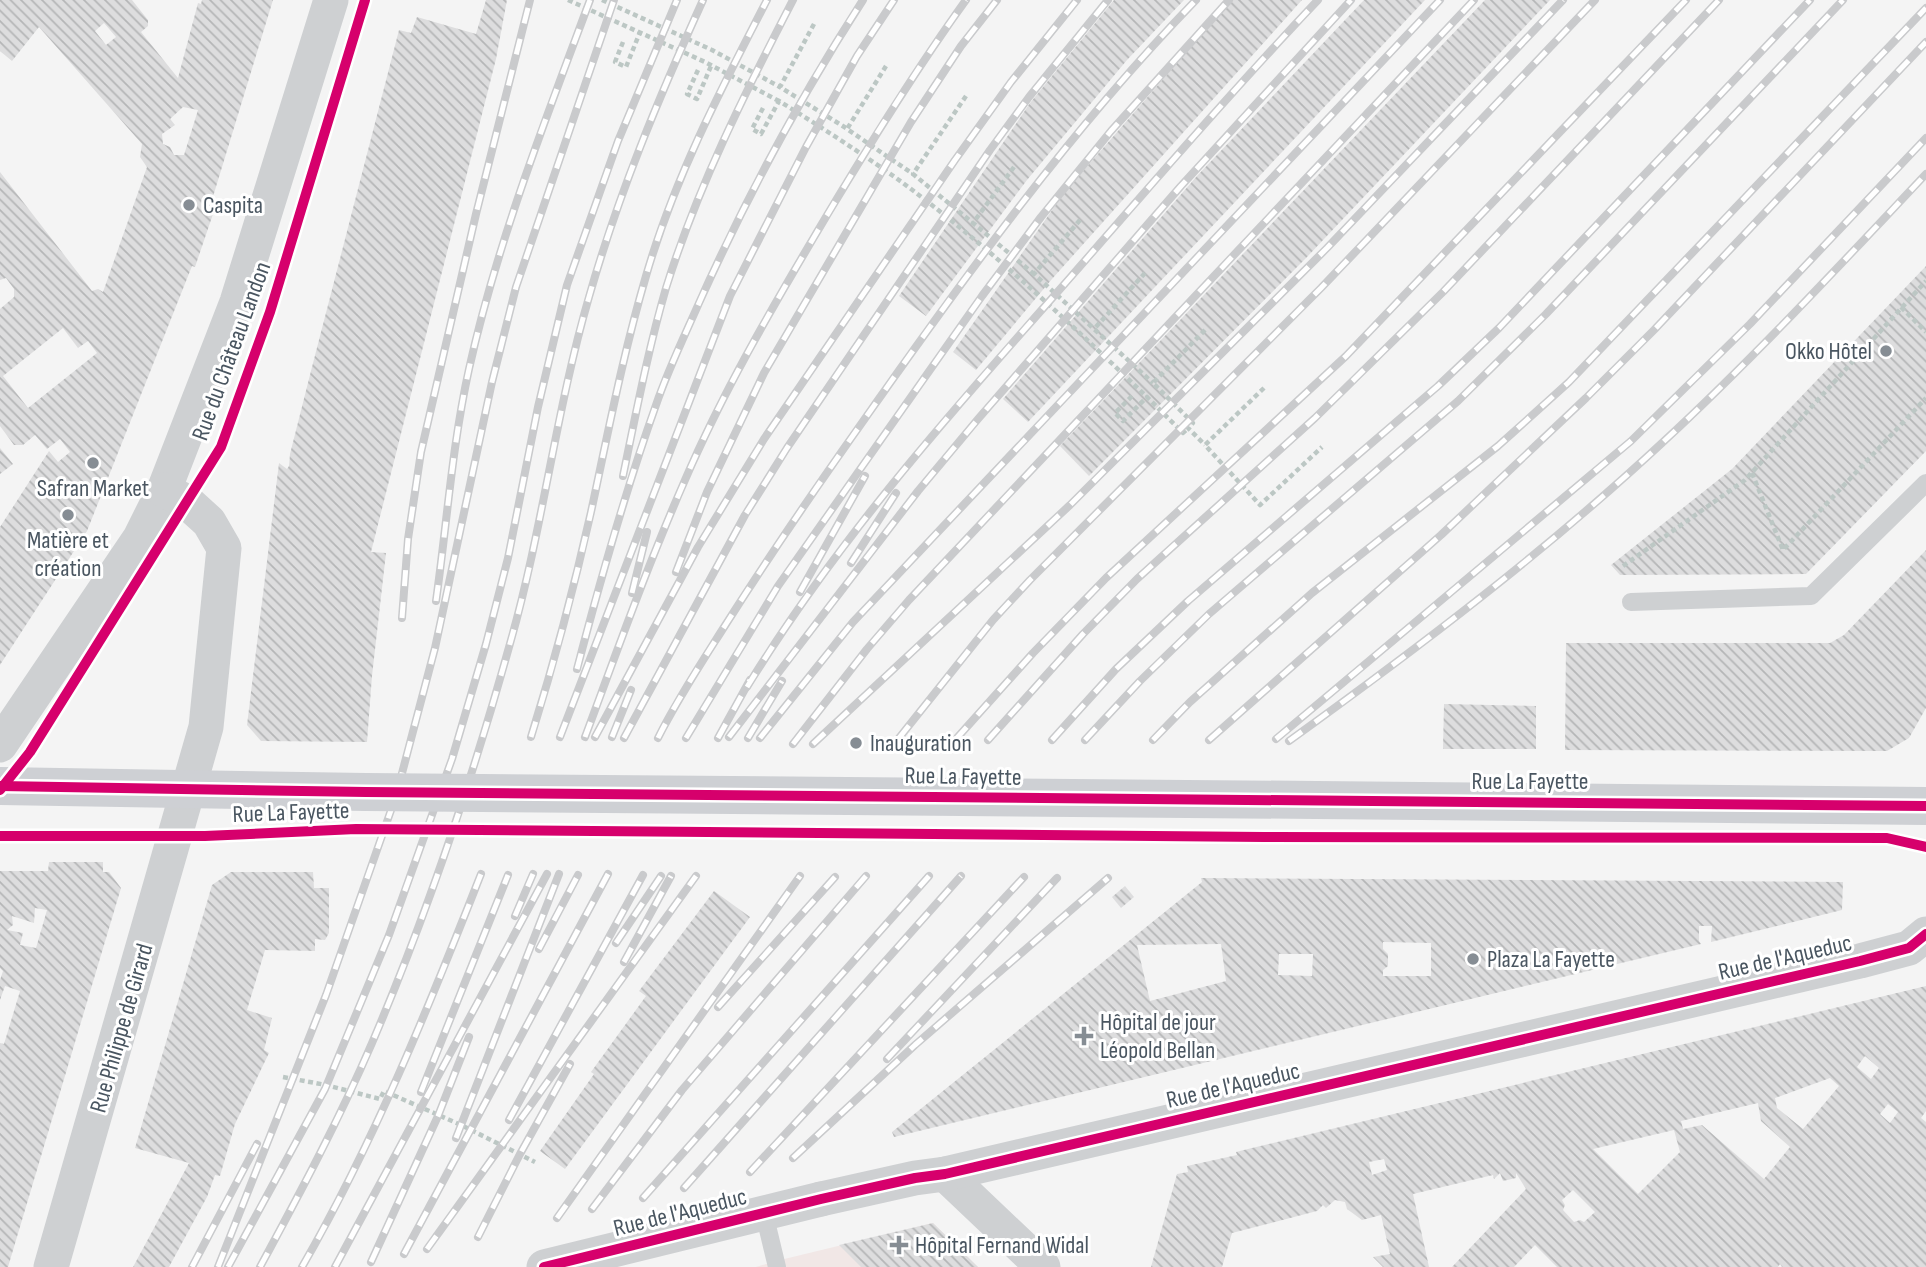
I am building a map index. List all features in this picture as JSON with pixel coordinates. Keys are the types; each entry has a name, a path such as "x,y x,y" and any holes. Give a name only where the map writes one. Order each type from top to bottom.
{"main road":[{"name":"Rue La Fayette","path":"0,786 366,792 1926,806"}],"street":[{"name":"Rue du Château Landon","path":"0,745 140,538 164,490 237,302 331,0"},
{"path":"164,490 187,502 209,522 224,548 206,727 190,789"},
{"name":"Rue Philippe de Girard","path":"51,1267 190,789"},
{"name":"Rue de l'Aqueduc","path":"544,1267 821,1199 945,1174 1872,958 1909,948 1926,933"},
{"path":"945,1174 1043,1267"}],"lane":[{"path":"1631,602 1811,596 1926,483"},
{"path":"764,1213 777,1267"}],"path":[{"path":"568,0 711,66 779,101 839,138 904,184 1026,283 1183,433 1192,423 1153,383 1034,274 912,174 780,87 712,50 602,0"},
{"path":"780,87 814,24"},
{"path":"623,42 615,62 625,67 640,32"},
{"path":"847,129 886,65"},
{"path":"698,70 687,94 697,99 711,66"},
{"path":"912,174 967,96"},
{"path":"763,108 752,129 761,134 779,101"},
{"path":"973,223 1014,167"},
{"path":"1034,274 1080,219"},
{"path":"1094,329 1145,273"},
{"path":"1623,566 1745,480 1926,281"},
{"path":"1900,307 1926,332"},
{"path":"1153,383 1205,330"},
{"path":"1205,445 1264,388"},
{"path":"1132,396 1115,414 1123,421 1147,397"},
{"path":"1752,473 1783,550 1926,398"},
{"path":"1188,428 1260,505 1322,447"},
{"path":"283,1077 380,1099 384,1091 461,1125 534,1162"}],"shaded area":[{"name":"Hôpital Fernand Widal","path":"933,1223 978,1267 756,1267 776,1261"}],"building":[{"path":"0,0 132,0 148,20 148,26 141,32 178,78 198,3 201,4 202,0 273,0 208,213 213,214 195,267 192,266 87,531 0,665 0,527 49,451 58,462 70,452 60,439 47,449 35,435 23,445 14,445 0,426 0,309 14,297 14,289 6,278 0,280 0,172 92,291 98,289 103,292 147,167 140,157 142,144 39,27 12,61 0,51","holes":["104,23 116,37 106,45 95,31","183,107 198,110 184,155 174,155 170,147 163,144 162,134 175,125 170,119","63,328 78,348 88,341 97,353 28,408 3,376"]},
{"path":"486,0 507,0 496,59 371,552 386,553 367,742 261,741 247,725 279,463 287,469 289,466 399,30 411,33 417,17 476,34"},
{"path":"1114,0 1184,0 1127,60 1027,180 926,316 899,296 1030,103"},
{"path":"1232,0 1302,0 1052,279 976,370 953,352 1064,193"},
{"path":"1364,0 1425,0 1028,422 1003,399 1197,176"},
{"path":"1485,0 1550,0 1307,257 1089,476 1060,446"},
{"name":"Okko Hôtel","path":"1926,266 1926,451 1806,574 1620,575 1611,565 1732,469"},
{"path":"0,448 13,464 0,474"},
{"path":"1926,550 1926,708 1909,738 1887,751 1565,750 1566,643 1830,643 1844,635"},
{"path":"1444,704 1536,706 1536,749 1443,749"},
{"path":"49,862 103,862 103,872 109,872 121,888 8,1267 0,1267 0,1043 4,1044 20,991 5,986 0,1000 3,971 0,968 0,871 48,871","holes":["35,908 47,910 36,948 20,945 23,933 7,930 13,925 12,916 34,923"]},
{"path":"231,872 313,872 314,888 329,888 329,933 325,940 315,939 315,951 265,950 247,1010 272,1018 264,1050 269,1053 235,1124 220,1176 215,1175 207,1197 169,1267 133,1267 189,1163 135,1148 212,885"},
{"path":"1201,878 1843,882 1842,910 1711,942 1712,926 1699,926 1701,944 894,1137 892,1132 1202,882","holes":["1383,942 1431,943 1431,976 1383,976 1383,970 1388,966 1388,954 1383,949","1221,944 1226,981 1150,1001 1137,945","1279,954 1313,954 1312,976 1278,975"]},
{"path":"1125,886 1134,897 1121,908 1112,897"},
{"path":"714,891 750,917 565,1169 540,1151 594,1074 591,1072 646,996 639,991"},
{"path":"1926,986 1926,1111 1921,1118 1926,1122 1926,1267 1782,1267 1780,1264 1778,1267 1557,1267 1535,1245 1514,1267 1452,1267 1526,1189 1516,1173 1516,1178 1503,1181 1500,1173 1494,1179 1493,1175 1413,1194 1429,1267 1383,1267 1373,1257 1390,1254 1381,1215 1362,1220 1347,1209 1345,1202 1335,1200 1326,1208 1323,1205 1317,1211 1232,1233 1222,1267 1151,1267 1177,1174 1188,1172 1187,1166","holes":["1865,1056 1879,1068 1871,1079 1857,1067","1830,1078 1839,1086 1803,1129 1777,1108 1775,1098","1758,1103 1761,1121 1790,1147 1764,1179 1702,1125 1683,1129 1681,1121","1888,1104 1898,1112 1890,1123 1880,1114","1674,1130 1680,1152 1638,1194 1593,1149","1384,1159 1387,1170 1372,1175 1369,1162","1573,1190 1595,1212 1584,1222 1574,1222 1563,1210 1565,1205 1562,1200"]},
{"name":"Hôpital Fernand Widal","path":"933,1223 978,1267 861,1267 839,1245"}],"railway":[{"path":"402,618 408,539 421,452 476,214 530,0"},
{"path":"436,601 458,427 480,322 523,183 590,0"},
{"path":"218,1267 326,995 396,796 435,648 492,382 516,287 614,0"},
{"path":"228,1267 325,1089 389,935 452,759 508,558 538,407 567,285 618,141 677,0"},
{"path":"260,1267 319,1156 359,1072 412,944 448,844 511,640 532,555 567,382 600,259 640,147 703,0"},
{"path":"531,737 571,597 630,335 657,240 700,135 767,0"},
{"path":"623,476 654,335 678,251 723,141 793,0"},
{"path":"577,669 623,504 671,366 755,186 796,110 863,0"},
{"path":"560,737 730,296 806,147 857,56 894,0"},
{"path":"585,737 671,512 730,385 853,173 966,0"},
{"path":"676,572 707,492 764,373 911,122 961,46 997,0"},
{"path":"595,737 698,547 764,439 955,160 1011,82 1077,0"},
{"path":"624,738 745,515 787,448 990,150 1029,97 1108,0"},
{"path":"658,738 690,680 774,550 938,316 1061,153 1196,0"},
{"path":"686,738 778,586 982,296 1041,217 1111,131 1229,0"},
{"path":"747,687 816,583 931,437 1184,147 1318,0"},
{"path":"729,737 918,491 978,419 1181,186 1351,0"},
{"path":"760,738 853,622 1440,0"},
{"path":"793,744 909,600 1474,0"},
{"path":"813,744 1070,505 1327,248 1563,0"},
{"path":"899,738 993,620 1030,580 1321,288 1595,0"},
{"path":"956,739 1033,653 1106,578 1346,356 1686,0"},
{"path":"988,740 1083,634 1137,579 1315,418 1443,292 1719,0"},
{"path":"1052,740 1116,669 1188,601 1438,386 1499,328 1810,0"},
{"path":"1085,740 1140,681 1209,614 1458,401 1546,314 1843,0"},
{"path":"1153,740 1190,702 1312,593 1498,446 1569,382 1926,8"},
{"path":"1209,740 1441,535 1586,398 1654,330 1926,42"},
{"path":"1276,739 1631,441 1750,324 1926,138"},
{"path":"1289,741 1480,598 1618,483 1763,345 1926,174"},
{"path":"800,592 865,476"},
{"path":"851,563 896,493"},
{"path":"632,593 647,532"},
{"path":"718,738 750,680"},
{"path":"748,738 782,681"},
{"path":"612,737 631,690"},
{"path":"302,1267 376,1123 420,1025 481,874"},
{"path":"515,916 533,874"},
{"path":"335,1267 547,874"},
{"path":"456,1138 559,874"},
{"path":"404,1254 608,874"},
{"path":"421,1092 508,875"},
{"path":"539,949 578,875"},
{"path":"509,1120 643,875"},
{"path":"616,943 661,876"},
{"path":"624,962 671,876"},
{"path":"427,1249 696,876"},
{"path":"557,1218 800,876"},
{"path":"592,1209 682,1090 866,876"},
{"path":"643,1198 929,876"},
{"path":"684,1188 961,876"},
{"path":"718,1007 835,877"},
{"path":"750,1172 1024,877"},
{"path":"887,1059 1057,878"},
{"path":"793,1158 915,1045 1108,878"},
{"path":"371,1262 438,1116 469,1037"},
{"path":"478,1237 570,1064"},
{"path":"192,1267 257,1144"}],"cycle path":[{"path":"0,790 30,752 221,447 270,312 365,0"},
{"path":"0,786 366,792 1926,806"},
{"path":"0,836 205,836 356,829 1264,837 1887,838 1926,847"},
{"path":"544,1267 821,1199 945,1174 1860,961 1909,948 1926,934"}],"place":[{"name":"Caspita","path":"189,205"},
{"name":"Okko Hôtel","path":"1886,351"},
{"name":"Safran Market","path":"93,463"},
{"name":"Matière et création","path":"68,515"},
{"name":"Inauguration","path":"856,743"},
{"name":"Plaza La Fayette","path":"1473,959"},
{"name":"Hôpital de jour Léopold Bellan","path":"1084,1036"},
{"name":"Hôpital Fernand Widal","path":"899,1245"}]}
